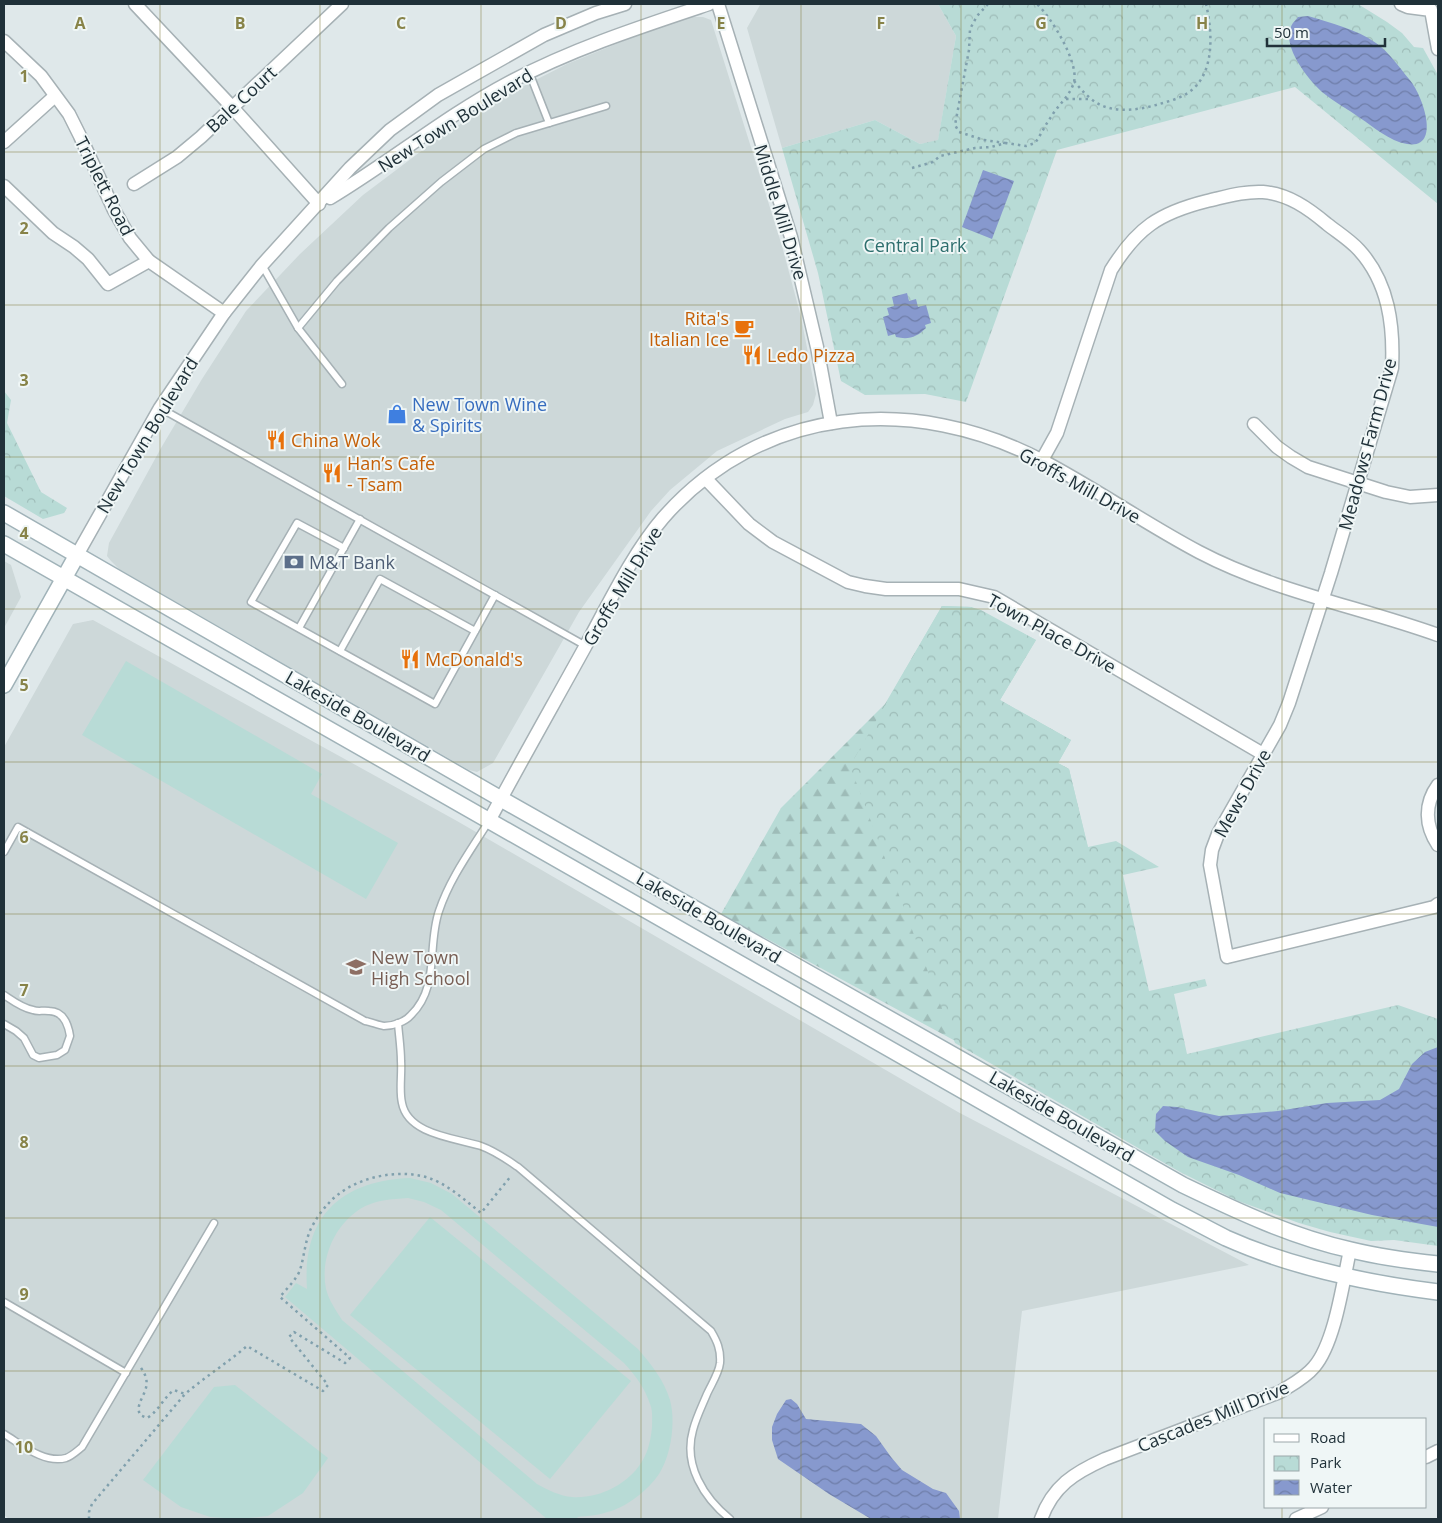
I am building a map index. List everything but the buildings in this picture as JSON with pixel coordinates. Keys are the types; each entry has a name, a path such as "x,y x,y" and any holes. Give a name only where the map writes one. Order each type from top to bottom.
{"main road":[{"name":"Lakeside Boulevard","path":"4,512 501,799 1183,1185 1238,1211 1295,1234 1350,1250 1438,1264"},
{"name":"Lakeside Boulevard","path":"4,544 1172,1210 1227,1238 1287,1261 1345,1276 1438,1292"},
{"name":"New Town Boulevard","path":"4,685 65,579 77,554"}],"street":[{"path":"135,4 232,107 319,204"},
{"name":"Bale Court","path":"134,184 177,157 342,4"},
{"name":"New Town Boulevard","path":"77,554 160,408 224,313 262,265 350,168 390,130 438,94 544,35 596,13 625,4"},
{"name":"New Town Boulevard","path":"319,204 358,181 506,84 529,72 607,38 708,4"},
{"name":"Middle Mill Drive","path":"718,4 791,237 817,347 831,423"},
{"path":"1401,4 1408,7 1430,10 1438,49"},
{"name":"Triplett Road","path":"4,41 41,76 69,114 114,210 130,238 149,262 224,313"},
{"path":"4,142 55,96"},
{"path":"4,186 53,233 88,259 108,284 149,262"},
{"name":"Meadows Farm Drive","path":"1042,460 1057,433 1111,270 1139,232 1160,217 1188,206 1242,192 1264,192 1286,198 1308,209 1359,250 1373,270 1384,292 1391,316 1392,368 1323,599"},
{"name":"Groffs Mill Drive","path":"489,821 642,547 662,520 680,501 724,464 790,432 831,423 871,418 908,419 944,424 982,434 1042,460 1200,553 1246,573 1438,635"},
{"path":"1254,424 1277,447 1308,467 1386,492 1410,497 1438,496"},
{"name":"Town Place Drive","path":"706,479 749,524 765,536 848,582 886,589 959,589 994,597 1263,754"},
{"name":"Mews Drive","path":"1323,599 1280,725 1218,834 1212,850 1210,872 1227,956 1434,907 1438,904"},
{"path":"1438,785 1430,798 1428,823 1432,836 1438,845"},
{"name":"Cascades Mill Drive","path":"1041,1519 1051,1498 1064,1482 1080,1471 1280,1392 1313,1368 1328,1344 1350,1250"},
{"path":"1296,1519 1320,1508"}],"lane":[{"path":"529,72 549,123"},
{"path":"298,328 337,281 389,228 441,182 484,149 516,133 606,106"},
{"path":"262,265 298,328 342,384"},
{"path":"160,408 586,646"},
{"path":"299,628 360,519"},
{"path":"344,548 297,523 251,602 435,704 495,595"},
{"path":"340,651 380,579 475,632"},
{"path":"4,852 18,827 365,1021 384,1026 408,1019 418,1009 426,996 430,981 435,921 448,887 489,821"},
{"path":"4,995 28,1009 59,1013 65,1019 70,1036 65,1050 57,1055 39,1058 33,1055 24,1038 4,1024"},
{"path":"398,1023 402,1103 406,1115 421,1128 437,1135 483,1147 501,1155 518,1167 711,1331 718,1341 720,1365 692,1431 691,1460 697,1479 706,1494 717,1509 730,1519"},
{"path":"4,1434 40,1455 53,1458 65,1458 82,1447 214,1223"},
{"path":"4,1302 126,1372"}],"path":[{"path":"988,4 977,16 970,29 969,50 955,126 959,132 984,140 1026,146 1035,143 1049,119 1066,99 1074,81"},
{"path":"1037,4 1060,35 1071,62 1074,81 1091,100"},
{"path":"1066,99 1091,100 1116,110 1129,111 1173,100 1185,95 1195,88 1204,74 1209,60 1209,26 1206,4"},
{"path":"912,168 933,162 940,156 1006,143"},
{"path":"89,1519 92,1504 185,1394 200,1381 224,1366 247,1346 323,1391 328,1384 289,1337 294,1332 345,1363 350,1358 280,1297 300,1272 304,1246 313,1224 328,1203 348,1188 366,1180 409,1174 432,1179 454,1190 481,1213 518,1167"},
{"path":"134,1359 145,1374 147,1382 146,1392 138,1406 140,1416 147,1418 154,1414 159,1405 174,1390 185,1394"}],"shaded area":[{"path":"938,4 956,36 938,141 920,144 875,120 782,148 747,28 760,5"},
{"path":"692,17 703,17 711,20 782,246 801,317 816,394 813,405 808,412 785,419 717,451 670,490 651,511 579,612 493,763 477,772 469,770 119,569 111,561 107,556 109,543 161,448 202,379 246,311 300,254 363,195 436,140 500,98 567,64 648,31"},
{"path":"4,561 11,565 21,597 4,628"},
{"name":"New Town High School","path":"93,620 457,821 958,1112 1249,1265 1022,1311 998,1519 9,1519 4,1515 4,747 73,624"}],"green space":[{"name":"Central Park","path":"938,4 1358,4 1402,33 1414,47 1423,48 1438,75 1438,204 1295,87 1057,150 966,402 925,394 865,395 841,381 818,273 782,148 875,120 920,144 938,140 956,36"},
{"path":"4,391 11,400 7,423 41,492 67,508 64,513 43,519 4,496"},
{"path":"942,606 971,607 1036,640 1000,700 1071,740 1058,763 1069,769 1088,848 1042,1088 721,914 781,808 885,704"},
{"path":"942,606 971,607 981,610 1036,640 1000,700 1071,740 1058,763 1069,769 1088,847 1116,841 1159,867 1123,875 1149,991 1205,979 1207,986 1174,994 1187,1054 1398,1005 1438,1019 1438,1246 1394,1240 1371,1241 1330,1232 1238,1201 1180,1172 955,1043 850,766"},
{"path":"126,661 322,774 311,794 398,843 366,899 82,735"},
{"path":"410,1178 431,1183 452,1194 638,1349 648,1360 661,1379 670,1400 672,1428 667,1458 659,1474 638,1496 618,1509 603,1513 577,1517 579,1519 547,1519 285,1297 296,1283 307,1289 307,1264 311,1242 319,1223 330,1208 345,1195 364,1186","holes":["408,1198 424,1202 441,1210 624,1363 639,1382 652,1409 651,1436 641,1463 620,1484 602,1493 582,1497 563,1495 537,1484 342,1320 329,1298 325,1278 327,1255 336,1234 351,1216 371,1204"]},
{"path":"430,1217 631,1381 550,1479 350,1315"},
{"path":"235,1385 328,1458 303,1493 268,1516 239,1519 210,1517 181,1507 143,1480 214,1387"}],"water":[{"path":"1308,16 1360,34 1376,43 1390,55 1409,79 1420,97 1424,108 1427,130 1424,139 1418,144 1407,144 1394,140 1331,99 1316,86 1298,62 1290,44 1289,35 1292,24 1298,17"},
{"path":"983,170 1014,181 992,239 962,227"},
{"path":"907,293 909,301 916,299 918,307 926,305 931,323 925,325 926,328 913,337 901,338 896,337 895,334 888,336 883,317 889,315 887,308 894,306 892,297"},
{"path":"1438,1047 1438,1227 1372,1215 1280,1193 1239,1175 1188,1157 1165,1141 1155,1131 1156,1114 1163,1106 1219,1116 1278,1111 1327,1103 1380,1100 1399,1089 1412,1064 1425,1052"},
{"path":"791,1399 797,1404 806,1419 861,1424 876,1436 902,1470 933,1489 946,1493 959,1511 960,1519 871,1519 829,1494 778,1459 772,1440 772,1427 777,1414 786,1400"}],"place":[{"name":"Rita's Italian Ice","path":"744,328"},
{"name":"Ledo Pizza","path":"752,355"},
{"name":"New Town Wine & Spirits","path":"397,414"},
{"name":"China Wok","path":"276,440"},
{"name":"Han’s Cafe - Tsam","path":"332,473"},
{"name":"M&T Bank","path":"294,562"},
{"name":"McDonald's","path":"410,659"},
{"name":"New Town High School","path":"356,967"}]}
